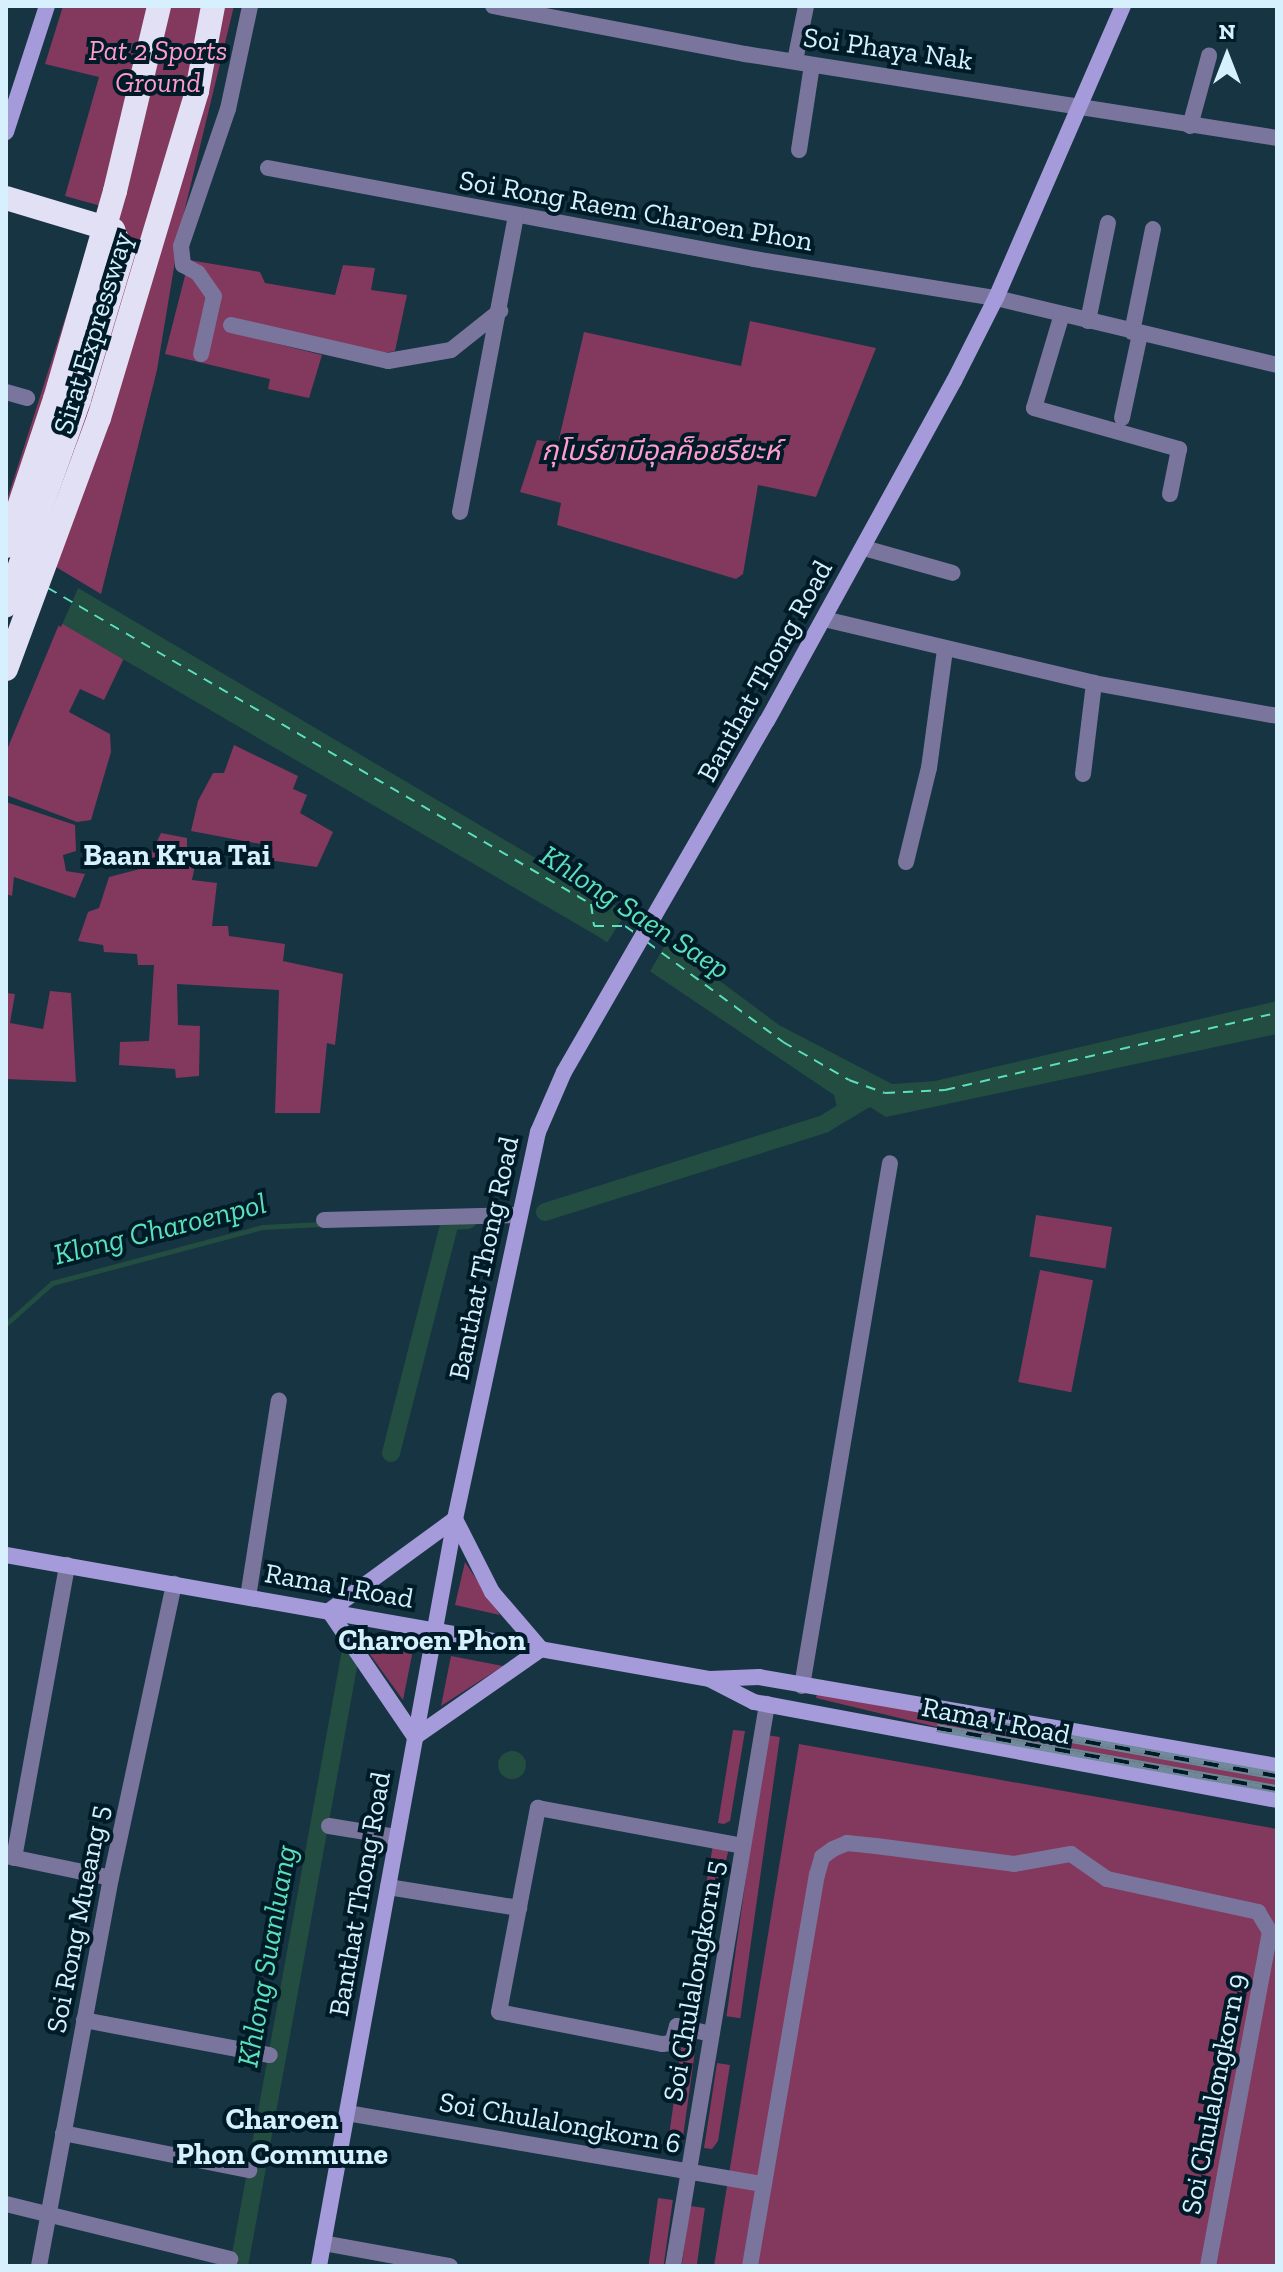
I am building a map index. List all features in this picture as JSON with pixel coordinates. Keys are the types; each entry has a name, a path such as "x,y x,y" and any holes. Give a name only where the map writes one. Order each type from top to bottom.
{"highway":[{"name":"Sirat Expressway","path":"6,546 102,236 159,6"},
{"name":"Sirat Expressway","path":"6,669 99,418 197,91 213,6"},
{"path":"6,198 113,230 123,246 79,400 6,605"}],"main road":[{"path":"6,132 47,6"},
{"name":"Banthat Thong Road","path":"319,2266 455,1519 516,1215 551,1099 864,548 996,298 1123,6"},
{"path":"455,1519 492,1592 541,1649 415,1737 329,1611 455,1519"},
{"name":"Rama I Road","path":"6,1555 710,1679 759,1677 1277,1766"},
{"name":"Rama I Road","path":"710,1679 767,1704 1277,1800"},
{"path":"806,1686 806,1711"}],"street":[{"path":"201,354 214,296 198,273 183,265 181,246 228,109 250,6"},
{"name":"Soi Phaya Nak","path":"493,6 812,65 1277,138"},
{"path":"795,61 806,6"},
{"path":"1190,126 1209,56"},
{"path":"799,150 812,65"},
{"name":"Soi Rong Raem Charoen Phon","path":"268,168 516,216 996,298 1277,365"},
{"path":"460,512 516,216"},
{"path":"1088,321 1108,223"},
{"path":"1122,418 1153,229"},
{"path":"231,325 388,361 451,350 500,311"},
{"path":"1062,314 1034,408 1179,449 1170,494"},
{"path":"6,392 27,398"},
{"path":"864,548 953,573"},
{"path":"824,619 1094,683 1277,716"},
{"path":"906,862 929,768 945,649"},
{"path":"1083,774 1094,683"},
{"path":"806,1686 890,1163"},
{"path":"324,1220 516,1215"},
{"path":"248,1597 279,1400"},
{"path":"67,1565 10,1857 111,1878"},
{"name":"Soi Rong Mueang 5","path":"39,2266 111,1878 174,1584"},
{"name":"Soi Chulalongkorn 5","path":"673,2266 767,1704"},
{"path":"711,2034 677,2026 672,2043 662,2044 499,2012 538,1808 743,1846"},
{"path":"329,1826 397,1837"},
{"path":"750,2266 822,1857 847,1843 1014,1864 1071,1854 1107,1879 1258,1912 1274,1933"},
{"path":"388,1887 519,1908"},
{"name":"Soi Chulalongkorn 9","path":"1208,2266 1274,1933"},
{"path":"84,2020 270,2055"},
{"name":"Soi Chulalongkorn 6","path":"347,2113 764,2184"},
{"path":"63,2133 249,2170"},
{"path":"6,2204 230,2259"},
{"path":"323,2243 450,2266"}],"green space":[{"name":"Pat 2 Sports Ground","path":"63,6 234,6 181,225 157,370 101,594 6,537 6,503 101,206 65,196 99,77 45,64"},
{"path":"189,260 260,272 265,283 335,295 343,265 375,268 371,290 407,295 395,351 379,354 226,331 322,355 309,398 268,389 270,379 165,354"},
{"name":"กุโบร์ยามีอุลค็อยรียะห์","path":"750,321 876,348 816,497 758,485 743,574 736,579 557,525 561,503 520,492 537,440 558,443 584,332 741,366"},
{"path":"60,622 124,658 104,700 80,689 69,712 110,734 111,752 91,820 77,822 6,795 6,752"},
{"path":"234,745 298,776 293,789 307,795 300,813 333,832 317,867 261,859 266,845 191,831 198,801 213,773 224,773"},
{"path":"6,802 75,825 76,851 63,855 66,871 85,874 75,898 14,877 12,896 6,894"},
{"path":"161,833 187,838 187,847 198,851 192,880 217,883 212,926 228,926 229,936 285,944 283,961 343,974 335,1045 327,1043 320,1113 275,1113 279,990 177,984 178,1025 200,1026 199,1076 176,1078 175,1069 119,1065 120,1042 149,1041 154,965 138,965 137,954 104,952 103,945 78,941 88,912 99,908 109,877 144,868"},
{"path":"50,991 71,993 76,1082 6,1079 6,993 15,994 10,1023 43,1029"},
{"path":"1036,1215 1112,1227 1105,1269 1029,1256"},
{"path":"1040,1270 1093,1280 1071,1392 1018,1382"},
{"path":"465,1562 500,1615 455,1605"},
{"path":"356,1635 414,1645 403,1700 379,1667"},
{"path":"451,1656 503,1666 441,1706"},
{"path":"817,1694 1277,1773 1277,1794 1041,1752 816,1698"},
{"path":"733,1730 745,1731 730,1821 724,1824 718,1823"},
{"path":"766,1735 780,1737 740,2018 726,2016"},
{"path":"799,1744 1277,1829 1277,2266 714,2266"},
{"path":"713,1845 729,1848 713,1915 701,1913"},
{"path":"693,1956 703,1958 700,2022 684,2018"},
{"path":"683,2036 697,2038 682,2142 668,2140"},
{"path":"717,2063 730,2065 718,2141 712,2149 704,2148"},
{"path":"658,2198 673,2200 664,2266 648,2266"},
{"path":"690,2206 705,2208 697,2266 682,2266"}],"shaded area":[{"name":"Khlong Saen Saep","path":"46,569 627,912 779,1025 892,1084 935,1081 1277,1001 1277,1034 886,1117 870,1107 841,1124 834,1095 599,937 6,591"},
{"path":"512,1751 522,1755 526,1765 522,1775 512,1779 502,1775 498,1765 502,1755"}],"pier":[{"path":"6,540 80,584 61,627 6,595"},
{"path":"629,908 668,940 648,975 605,946"}],"waterway":[{"name":"Klong Charoenpol","path":"545,1212 824,1124 860,1102"},
{"name":"Khlong Suanluang","path":"391,1453 450,1221 468,1220"},
{"name":"Klong Charoenpol","path":"6,1324 52,1283 262,1227 321,1224"},
{"name":"Khlong Suanluang","path":"239,2266 350,1656"}],"ferry route":[{"path":"48,588 591,904 594,926 625,926 635,933"},
{"path":"647,942 783,1042 849,1080 885,1093 945,1090 1277,1013"}],"railway":[{"path":"938,1715 1277,1776"},
{"path":"937,1728 1277,1789"}],"district":[{"name":"Baan Krua Tai","path":"177,855"},
{"name":"Charoen Phon","path":"432,1640"},
{"name":"Charoen Phon Commune","path":"282,2136"}]}
